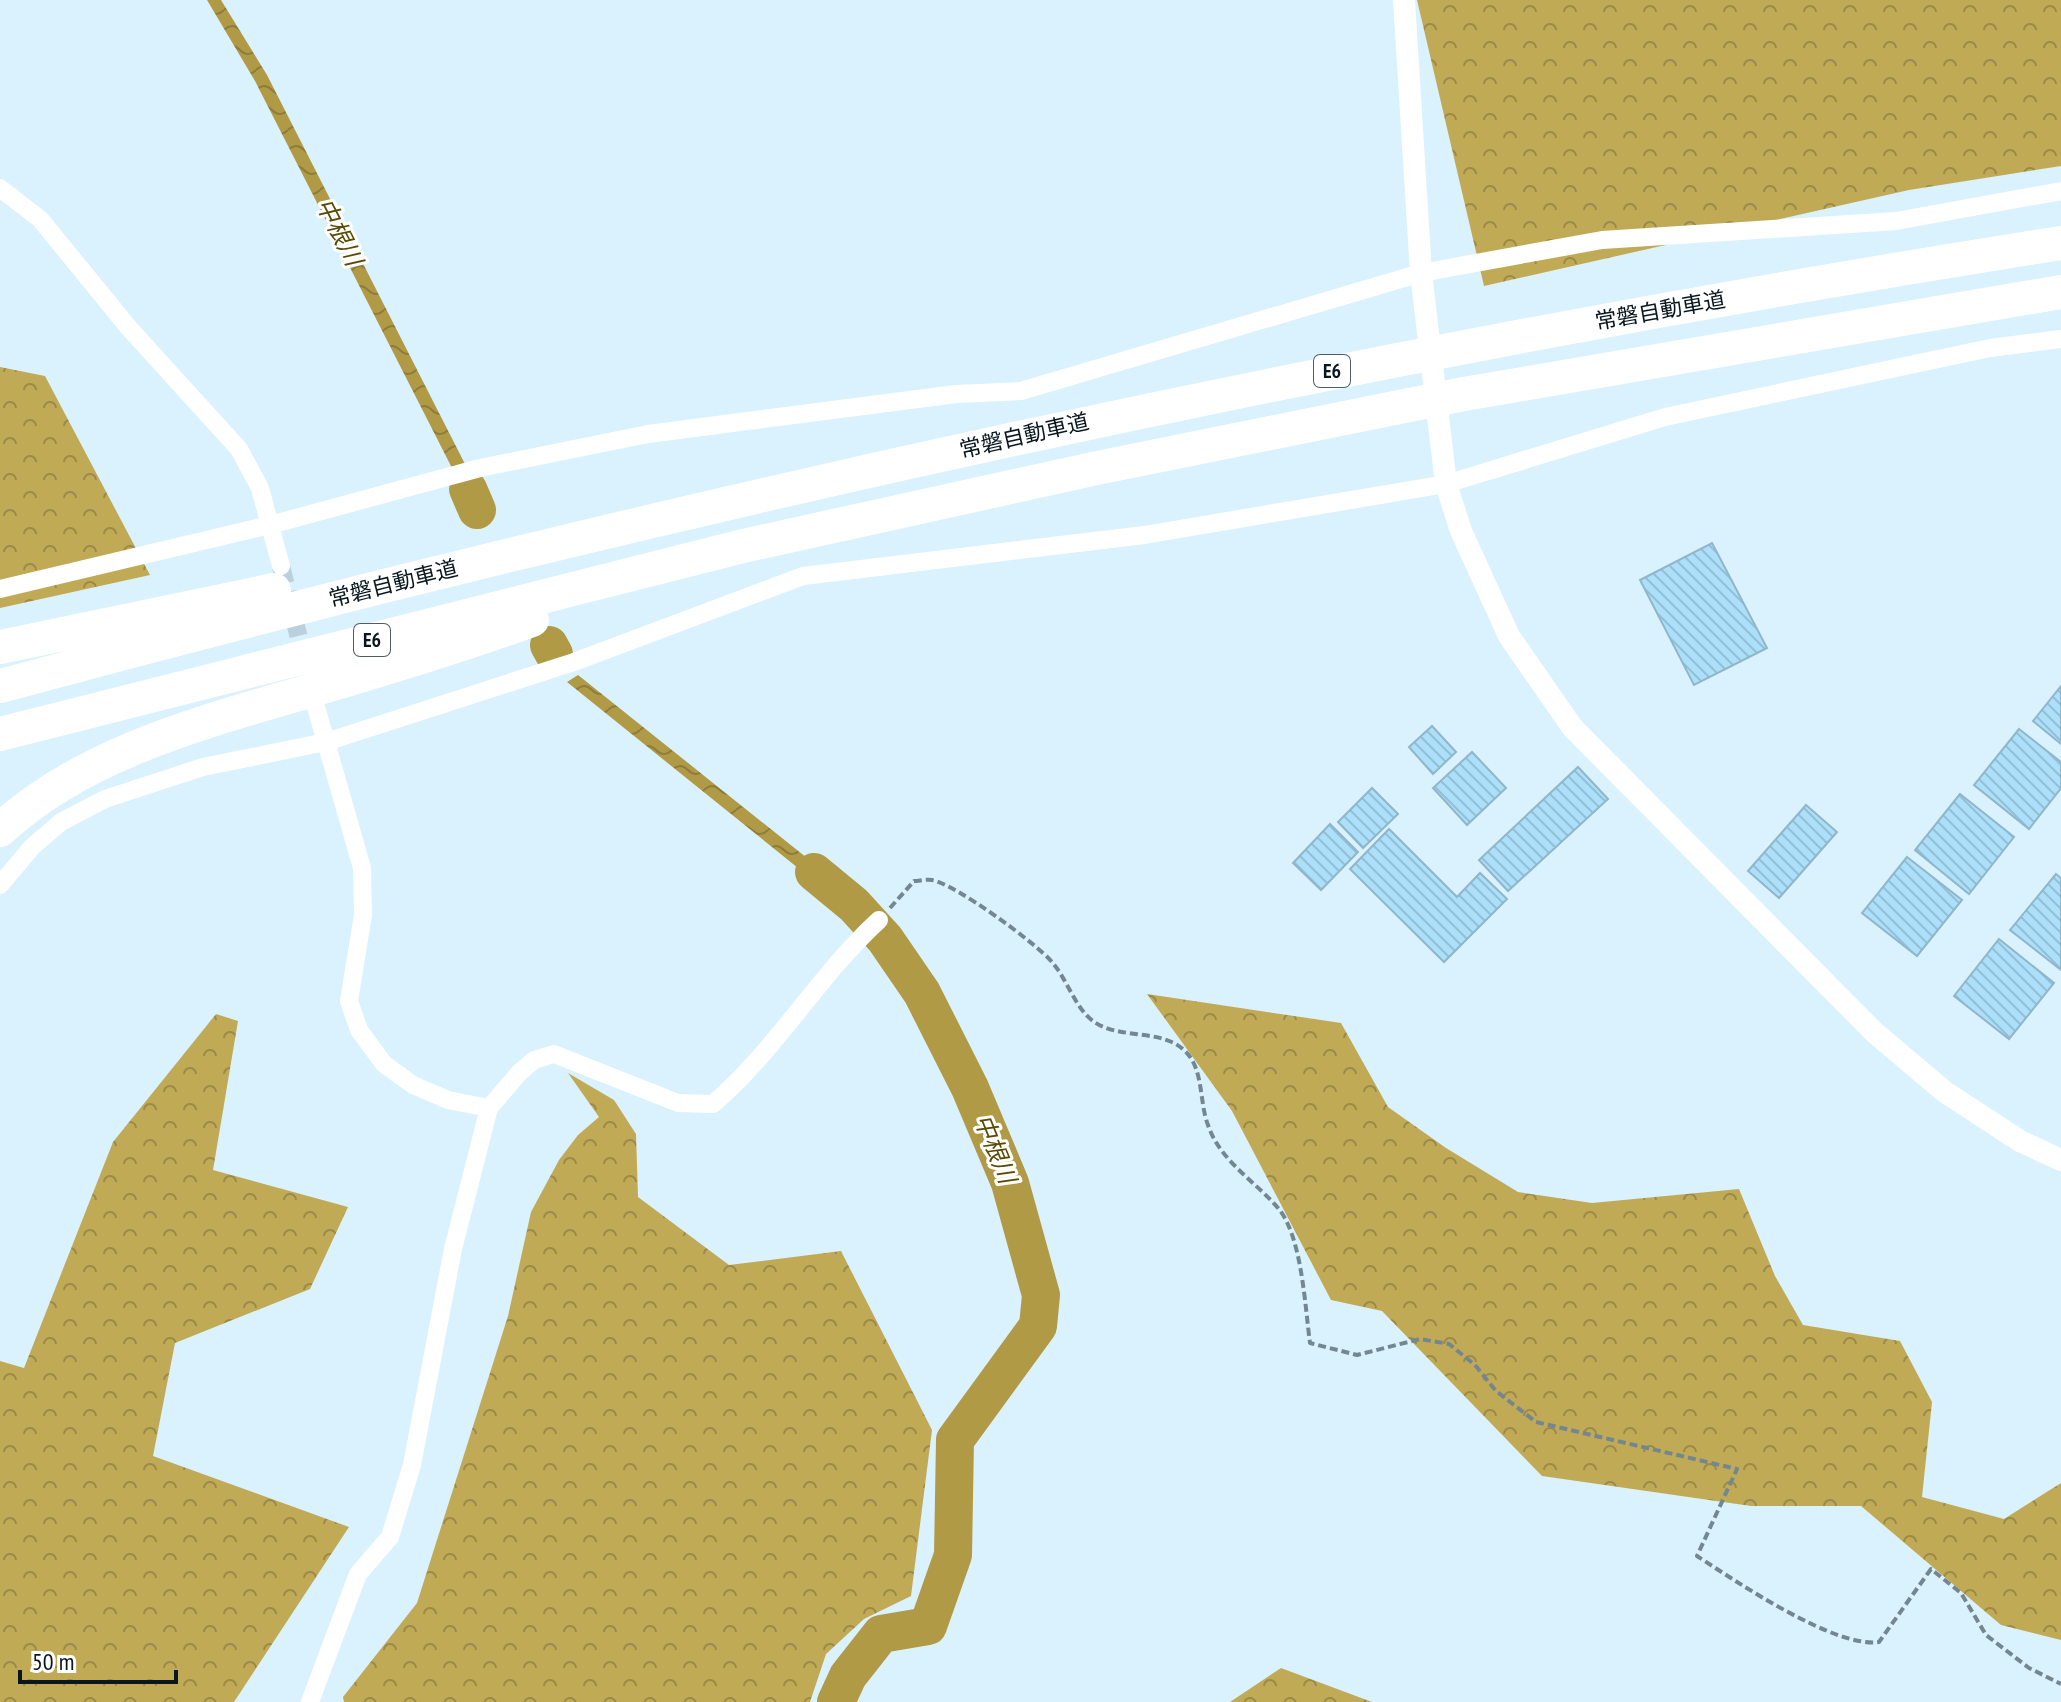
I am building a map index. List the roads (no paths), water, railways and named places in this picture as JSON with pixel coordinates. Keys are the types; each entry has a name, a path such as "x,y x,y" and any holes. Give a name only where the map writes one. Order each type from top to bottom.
{"highway":[{"name":"常磐自動車道","path":"0,686 278,611 609,530 1083,422 1457,346 2061,243"},
{"name":"E6","path":"0,734 743,546 1097,468 1464,394 2061,292"},
{"path":"0,647 274,590 609,530"},
{"path":"0,830 51,791 162,737 447,650 743,546"}],"street":[{"path":"1404,0 1421,273 1445,473 1461,531 1509,636 1572,727 1874,1032 1945,1092 2020,1141 2061,1160"},
{"path":"0,188 40,219 129,328 239,449 260,488 281,566"},
{"path":"0,589 270,525 480,468 648,434 956,394 1021,391 1421,273 1602,240 1896,221 2061,191"},
{"path":"0,885 32,847 61,822 105,799 203,767 326,742 574,662 803,576 1144,535 1445,473 1665,417 1990,348 2061,339"},
{"path":"316,707 362,868 363,915 349,1001 359,1030 384,1064 413,1085 448,1100 489,1108"},
{"path":"310,1702 358,1574 390,1537 412,1465 453,1249 489,1108 526,1066 554,1054 678,1103 713,1104 747,1075 805,999 879,920"}],"water":[{"path":"207,0 221,0 267,75 465,464 452,468 255,81"},
{"path":"578,675 858,901 849,909 567,682"}],"waterway":[{"name":"中根川","path":"468,489 477,510"},
{"name":"中根川","path":"549,645 554,654"},
{"name":"中根川","path":"814,872 854,905 885,939 922,993 970,1088 1010,1183 1041,1295 1038,1326 955,1440 953,1555 928,1626 881,1634 848,1676 836,1702"}],"tunnel":[{"path":"281,566 305,662"}]}
